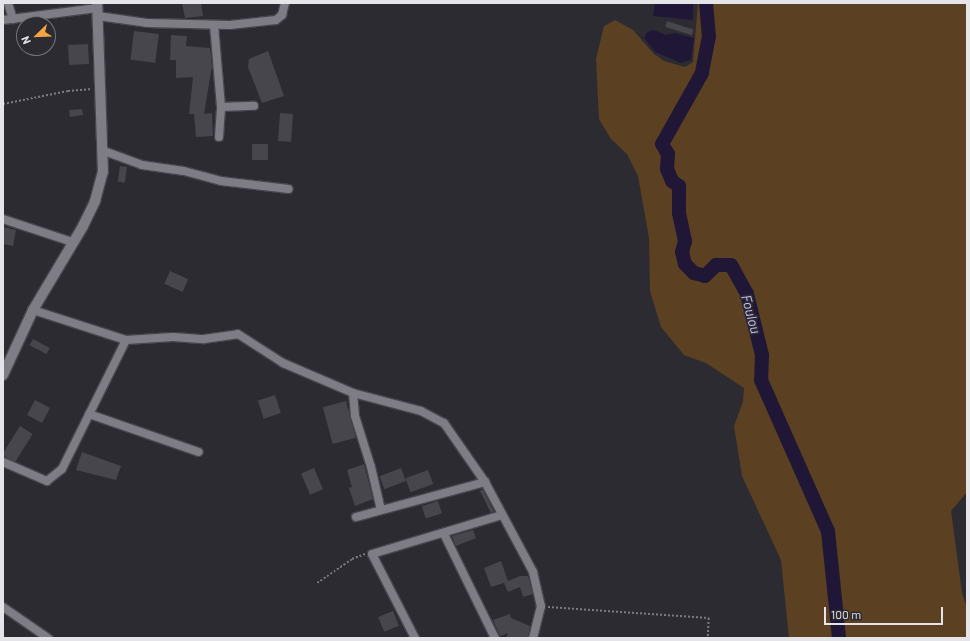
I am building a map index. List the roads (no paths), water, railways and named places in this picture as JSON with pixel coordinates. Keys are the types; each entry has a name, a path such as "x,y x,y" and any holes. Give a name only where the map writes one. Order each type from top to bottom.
{"street":[{"path":"8,3 13,19"},
{"path":"3,20 97,9 147,23 214,25 276,20 282,15 285,3"},
{"path":"3,375 33,310 95,201 103,172 104,151 97,9"},
{"path":"214,25 221,107 219,137"},
{"path":"221,107 254,106"},
{"path":"104,151 142,165 184,171 221,181 289,189"},
{"path":"3,219 72,242"},
{"path":"33,310 126,340 173,337 204,339 238,334 282,363 353,393 421,411 444,423 485,482 533,572 541,606 533,638"},
{"path":"3,462 47,481 62,469 126,340"},
{"path":"353,393 355,416 371,467 381,510"},
{"path":"89,414 199,452"},
{"path":"356,517 485,482"},
{"path":"415,638 372,554 444,534 502,515"},
{"path":"444,534 495,638"},
{"path":"3,607 48,638"}],"waterway":[{"name":"Foulou","path":"706,3 709,36 702,73 662,144 668,154 667,169 672,181 679,186 679,213 685,241 682,252 685,264 694,273 705,276 716,265 731,265 747,294 762,355 761,380 828,531 839,638"}]}
